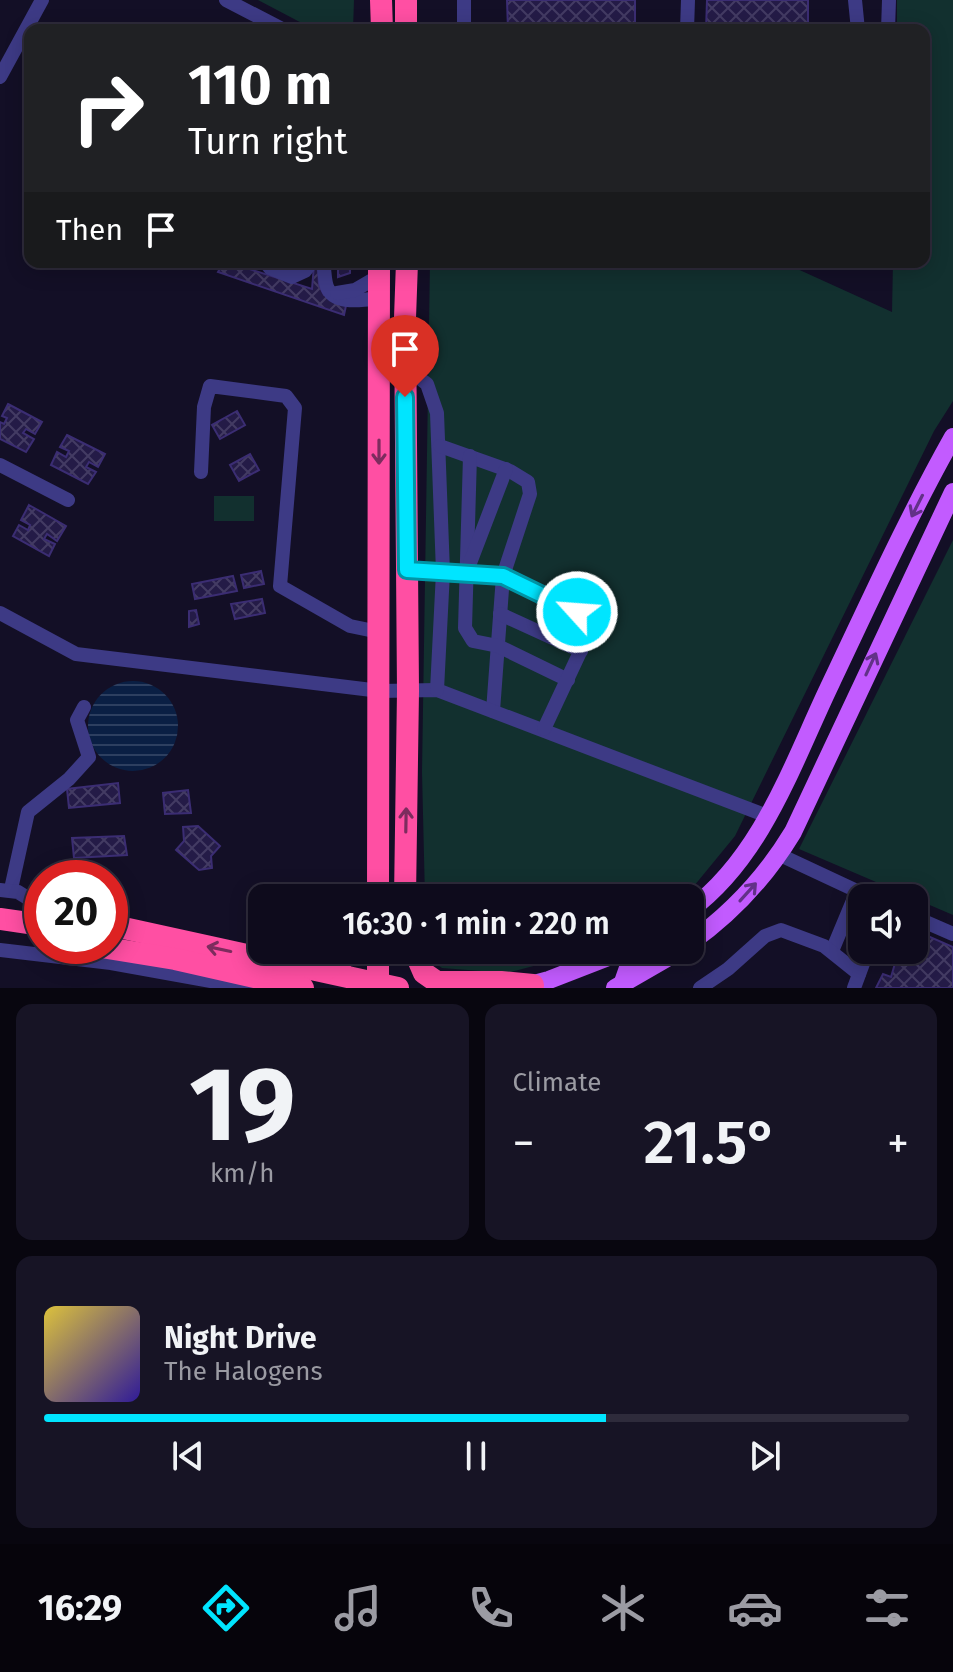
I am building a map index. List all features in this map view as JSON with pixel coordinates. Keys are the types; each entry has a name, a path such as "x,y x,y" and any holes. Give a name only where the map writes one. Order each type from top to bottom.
{"highway":[{"path":"406,0 406,24"},
{"path":"415,0 415,24"},
{"path":"405,884 407,268"},
{"path":"378,884 379,279"},
{"path":"372,884 378,864"},
{"path":"4,896 24,906"},
{"path":"0,919 24,922"},
{"path":"128,929 389,987"},
{"path":"0,933 24,936"},
{"path":"128,938 149,941 161,937"},
{"path":"128,951 303,988"},
{"path":"323,971 335,964"},
{"path":"382,964 389,987"},
{"path":"389,987 398,964"},
{"path":"420,964 424,973 437,982 533,985"}],"main road":[{"path":"704,899 730,871 767,816 953,437"},
{"path":"704,931 732,908 780,855 953,492"},
{"path":"767,816 782,827 777,852 780,855"},
{"path":"533,985 589,964"},
{"path":"533,985 592,976 610,979 622,987 647,964"},
{"path":"650,988 654,964"}],"street":[{"path":"29,24 42,0"},
{"path":"226,0 272,24"},
{"path":"464,0 464,24"},
{"path":"687,24 688,0"},
{"path":"855,0 857,24"},
{"path":"888,24 889,0"},
{"path":"0,77 24,33"},
{"path":"270,268 292,277 307,268"},
{"path":"324,268 330,292 342,299 379,279"},
{"path":"326,281 334,291 347,293 379,279"},
{"path":"405,367 427,384 437,413 443,572 437,690"},
{"path":"201,472 204,407 210,386 286,396 295,408 280,586 350,626 379,632"},
{"path":"440,446 506,469 528,482 530,494 503,576 493,711"},
{"path":"470,456 465,628 473,641 498,646 568,680"},
{"path":"0,465 68,500"},
{"path":"466,575 506,469"},
{"path":"407,570 503,576 577,612 588,621 588,635 544,729"},
{"path":"0,613 76,654 380,691 437,690 767,816"},
{"path":"500,614 581,651"},
{"path":"24,895 4,896 28,812 69,779 89,757 77,720 84,707"},
{"path":"780,855 848,887"},
{"path":"832,951 848,913"},
{"path":"928,923 953,934"},
{"path":"700,988 775,930 794,933 832,951 857,981"},
{"path":"0,950 111,963 249,988"}],"green space":[{"path":"258,0 354,0 353,24 304,24"},
{"path":"897,0 953,0 953,401 934,431 735,836 696,884 425,884 422,772 430,268 795,268 892,312 893,268 930,268 930,24 897,24"},
{"path":"214,496 254,496 254,521 214,521"},
{"path":"953,540 953,915 928,904 928,884 881,884 799,849"},
{"path":"436,964 541,964 507,973 442,968"}],"water":[{"path":"124,681 142,681 158,688 171,701 178,717 178,735 171,751 158,764 142,771 124,771 108,764 95,751 88,735 88,717 95,701 108,688"}],"building":[{"path":"507,0 635,0 635,24 508,24"},
{"path":"707,0 808,0 808,24 706,24"},
{"path":"220,268 246,268 312,289 314,268 318,268 319,285 324,295 347,301 344,315 218,272"},
{"path":"338,268 350,268 350,273 338,277"},
{"path":"8,404 42,422 35,434 26,429 23,433 34,439 26,452 0,439 0,422 4,424 7,418 2,416"},
{"path":"237,411 245,425 220,439 212,425"},
{"path":"67,435 105,454 98,467 89,462 86,467 96,472 88,484 51,465 57,452 66,457 69,451 60,447"},
{"path":"250,454 259,470 239,481 230,465"},
{"path":"29,505 66,526 57,541 47,534 44,539 55,544 49,556 13,536 19,525 28,530 30,525 21,520"},
{"path":"261,571 264,584 244,588 241,575"},
{"path":"233,576 237,591 195,599 192,584"},
{"path":"262,599 265,613 235,619 231,604"},
{"path":"196,610 199,624 189,627 189,611"},
{"path":"118,783 120,803 69,808 67,789"},
{"path":"188,790 191,813 165,814 163,793"},
{"path":"198,826 220,846 211,856 212,868 199,870 176,850 184,841 183,827"},
{"path":"124,836 127,855 74,858 72,838"},
{"path":"928,936 953,947 953,988 876,988 883,974 891,977 895,964 928,964"}],"route":[{"path":"405,397 407,570 503,576 577,612"}]}
